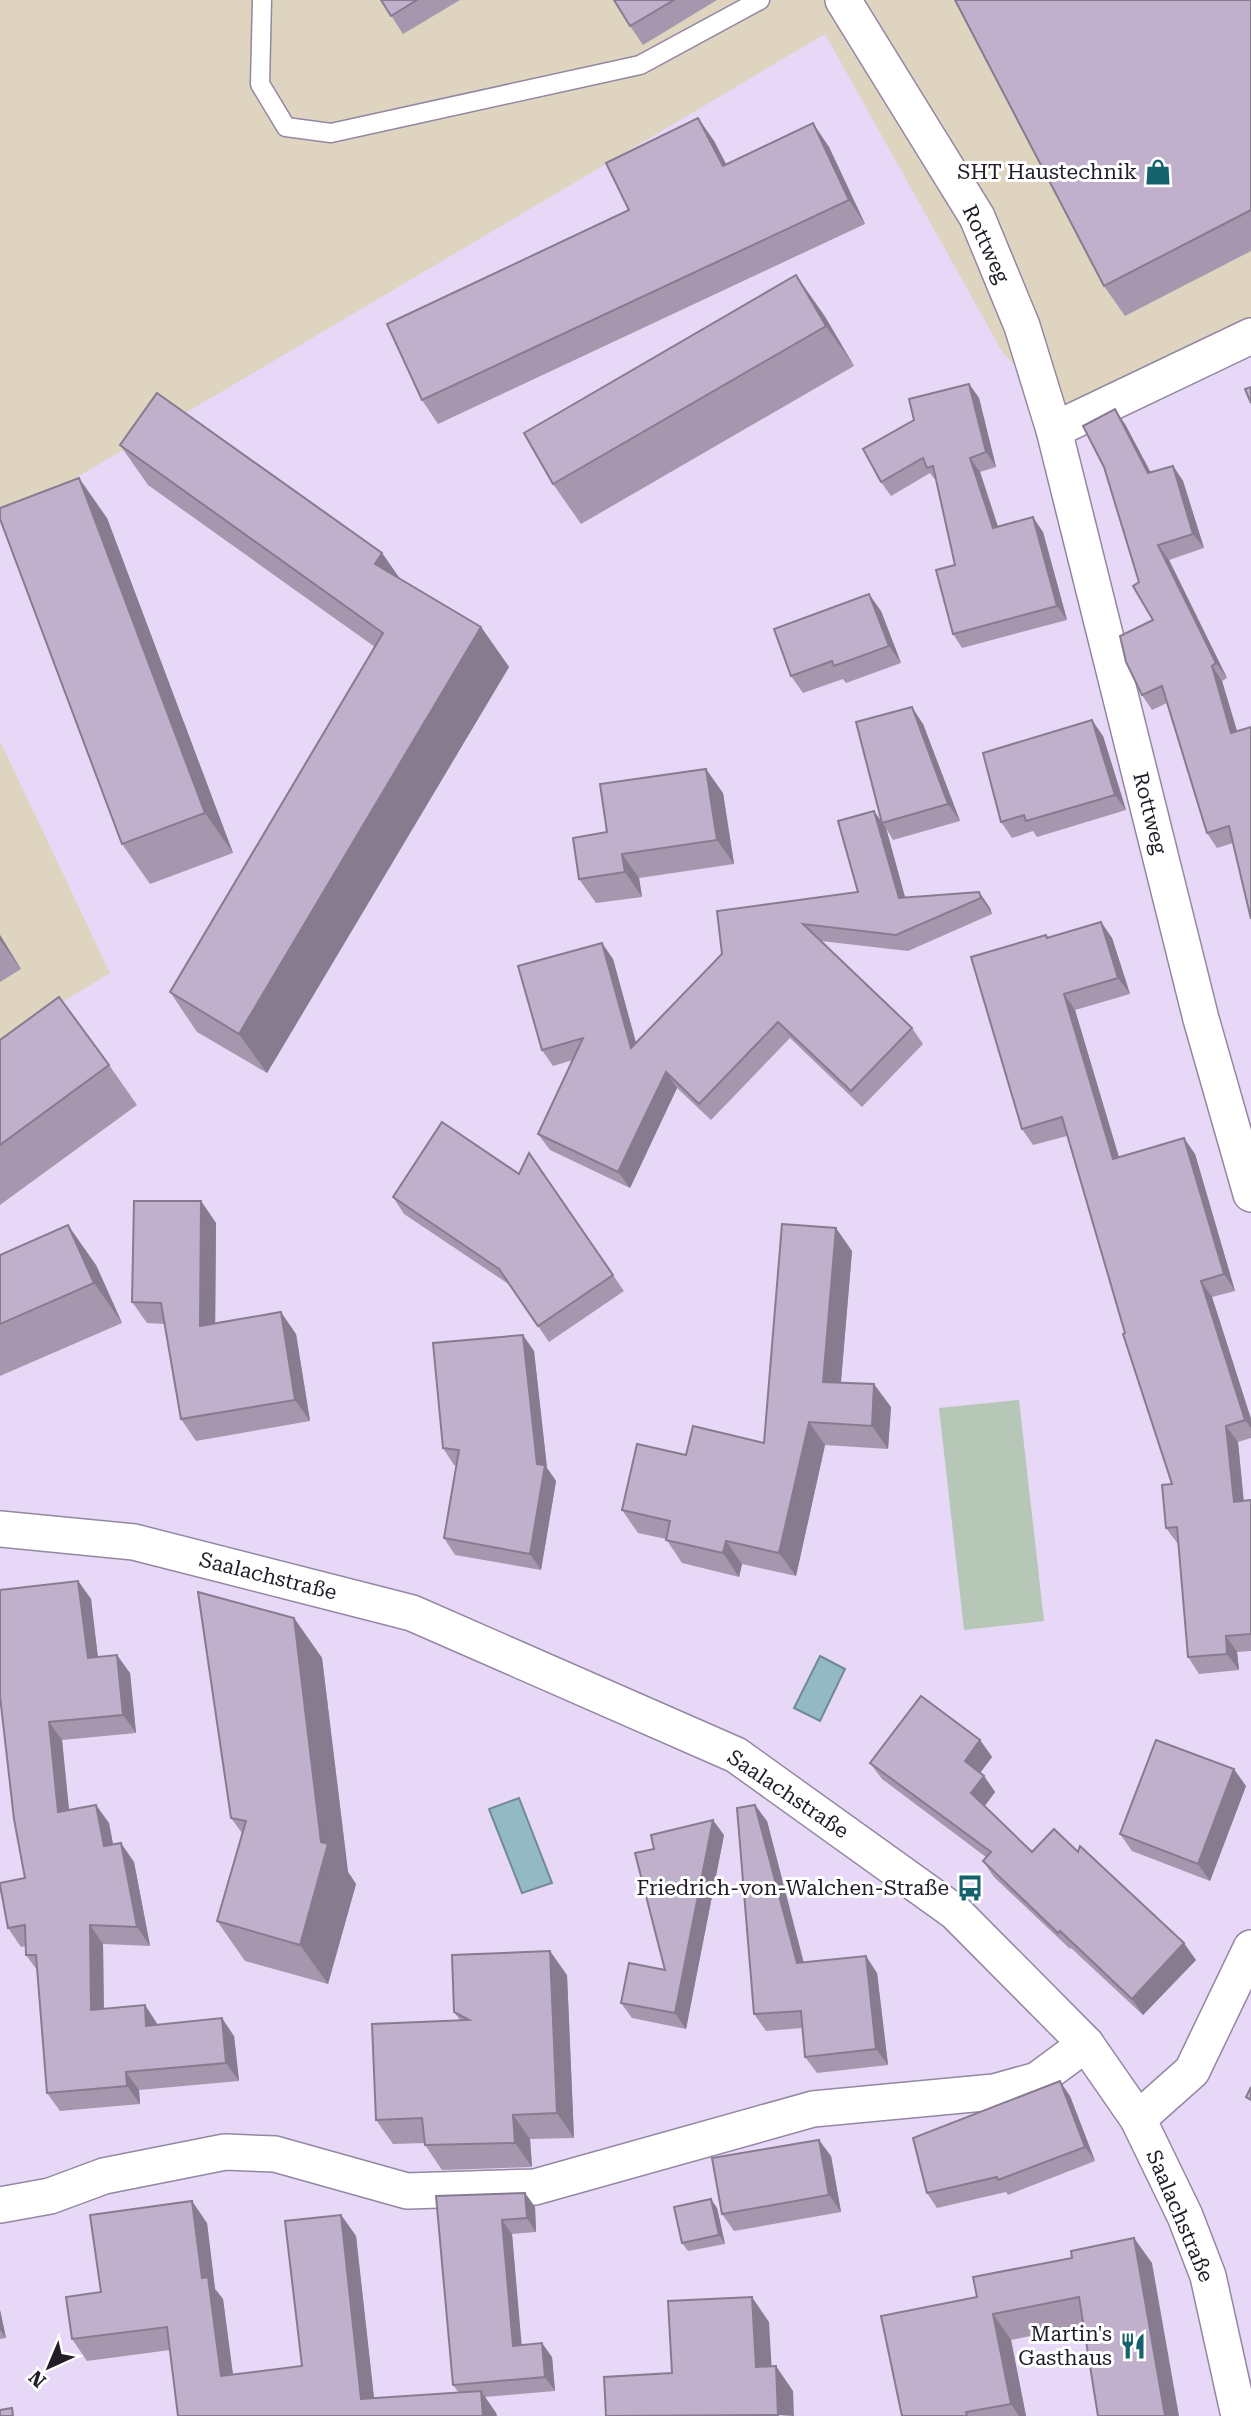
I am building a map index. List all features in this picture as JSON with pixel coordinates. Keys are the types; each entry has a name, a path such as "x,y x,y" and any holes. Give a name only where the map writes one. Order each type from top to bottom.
{"street":[{"name":"Rottweg","path":"843,0 977,217 1022,326 1054,430 1201,1019 1251,1194"},
{"path":"1054,430 1251,336"},
{"name":"Saalachstraße","path":"0,1530 134,1542 412,1613 736,1755 955,1912 1086,2043 1139,2119 1185,2216 1208,2276 1239,2416"},
{"path":"1139,2119 1192,2070 1251,1948"},
{"path":"0,2205 50,2196 104,2176 225,2152 275,2154 407,2192 535,2187 813,2109 994,2092 1037,2080 1086,2043"}],"lane":[{"path":"262,0 260,84 286,127 331,133 640,65 760,0"}],"shaded area":[{"path":"0,0 1251,0 1251,354 1083,435 1003,353 825,34 0,523"},
{"path":"0,741 110,973 0,1040"},
{"path":"1019,1400 1044,1621 964,1630 939,1408"},
{"path":"820,1656 845,1669 820,1721 794,1708"},
{"path":"519,1798 552,1883 522,1893 489,1809"}],"building":[{"path":"381,0 417,0 391,16"},
{"path":"614,0 674,0 630,26"},
{"path":"955,0 1251,0 1251,210 1104,286"},
{"path":"698,118 723,166 813,123 849,200 422,400 387,324 629,210 606,163"},
{"path":"796,275 826,326 553,484 524,433"},
{"path":"969,384 986,452 970,458 993,528 1033,517 1057,606 953,634 936,570 955,565 933,466 927,468 923,458 881,482 863,449 914,420 909,399"},
{"path":"1251,387 1251,403 1245,389"},
{"path":"157,393 382,553 375,564 481,627 239,1034 170,992 383,633 120,445"},
{"path":"1115,409 1148,473 1173,466 1193,534 1158,545 1216,663 1212,666 1231,733 1251,727 1251,919 1229,826 1207,833 1162,686 1142,695 1126,662 1120,636 1153,620 1133,586 1139,582 1104,467 1083,426"},
{"path":"79,478 205,813 122,844 0,519 0,508"},
{"path":"869,594 889,646 834,666 832,661 791,676 774,629"},
{"path":"912,707 948,804 882,823 856,722"},
{"path":"1092,720 1115,795 1026,821 1024,815 1001,822 983,753"},
{"path":"706,769 717,840 622,854 625,872 579,879 573,838 607,832 600,784"},
{"path":"874,811 899,898 979,892 981,898 896,935 803,924 912,1028 851,1091 778,1022 699,1104 666,1072 618,1172 538,1134 583,1038 542,1050 518,966 602,943 631,1048 722,954 717,911 858,892 838,821"},
{"path":"1101,922 1118,978 1064,994 1113,1159 1184,1138 1224,1274 1201,1281 1245,1420 1226,1426 1234,1502 1251,1500 1251,1634 1226,1636 1227,1654 1188,1657 1177,1527 1166,1528 1162,1485 1172,1484 1123,1334 1125,1333 1062,1117 1022,1129 971,957"},
{"path":"59,997 109,1065 0,1145 0,1040"},
{"path":"442,1122 519,1174 529,1153 613,1275 538,1326 499,1269 393,1197"},
{"path":"134,1201 201,1201 200,1326 281,1312 295,1400 181,1419 161,1303 132,1302"},
{"path":"782,1224 836,1228 823,1382 874,1384 872,1426 809,1422 779,1553 726,1541 723,1553 666,1540 670,1521 622,1510 637,1444 686,1455 693,1426 764,1443"},
{"path":"68,1225 94,1283 0,1324 0,1255"},
{"path":"523,1335 537,1464 545,1465 530,1554 444,1538 459,1450 443,1448 433,1343"},
{"path":"78,1581 88,1658 117,1655 123,1715 49,1722 58,1812 96,1805 104,1846 121,1843 137,1927 90,1925 91,2010 145,2005 146,2026 222,2018 226,2063 126,2072 127,2086 47,2093 36,1955 26,1955 25,1925 8,1928 0,1885 25,1878 14,1819 0,1696 0,1590"},
{"path":"198,1592 294,1618 321,1842 328,1844 300,1945 217,1921 246,1821 231,1818"},
{"path":"921,1696 980,1740 965,1761 984,1776 971,1793 1032,1852 1054,1829 1078,1852 1080,1846 1184,1943 1132,1999 983,1861 991,1852 870,1763"},
{"path":"1156,1740 1234,1769 1198,1864 1120,1834"},
{"path":"755,1805 797,1963 866,1956 876,2049 805,2057 801,2011 754,2014 737,1808"},
{"path":"713,1820 675,2013 621,2003 629,1963 665,1970 635,1853 654,1849 651,1835"},
{"path":"550,1951 557,2113 513,2115 515,2143 425,2145 422,2118 376,2120 372,2024 469,2020 454,2012 452,1955"},
{"path":"1060,2081 1085,2147 998,2180 997,2177 927,2193 913,2138"},
{"path":"1251,2087 1251,2100 1246,2097"},
{"path":"819,2140 829,2195 722,2214 712,2158"},
{"path":"525,2193 527,2218 502,2220 513,2346 542,2343 545,2377 453,2385 436,2196"},
{"path":"711,2199 719,2235 682,2243 674,2207"},
{"path":"192,2201 202,2278 208,2277 221,2376 302,2366 285,2221 341,2215 361,2399 481,2391 483,2416 178,2416 167,2327 72,2339 66,2297 101,2292 90,2215"},
{"path":"1134,2238 1165,2416 1098,2416 1079,2297 993,2314 1011,2404 966,2412 967,2416 902,2416 881,2316 977,2297 973,2277 1072,2258 1071,2251"},
{"path":"752,2297 756,2367 776,2366 778,2415 606,2416 604,2377 672,2373 668,2301"},
{"path":"12,2408 13,2416 0,2416 0,2410"}],"place":[{"name":"SHT Haustechnik","path":"1158,172"},
{"name":"Friedrich-von-Walchen-Straße","path":"970,1888"},
{"name":"Martin's Gasthaus","path":"1133,2346"}]}
